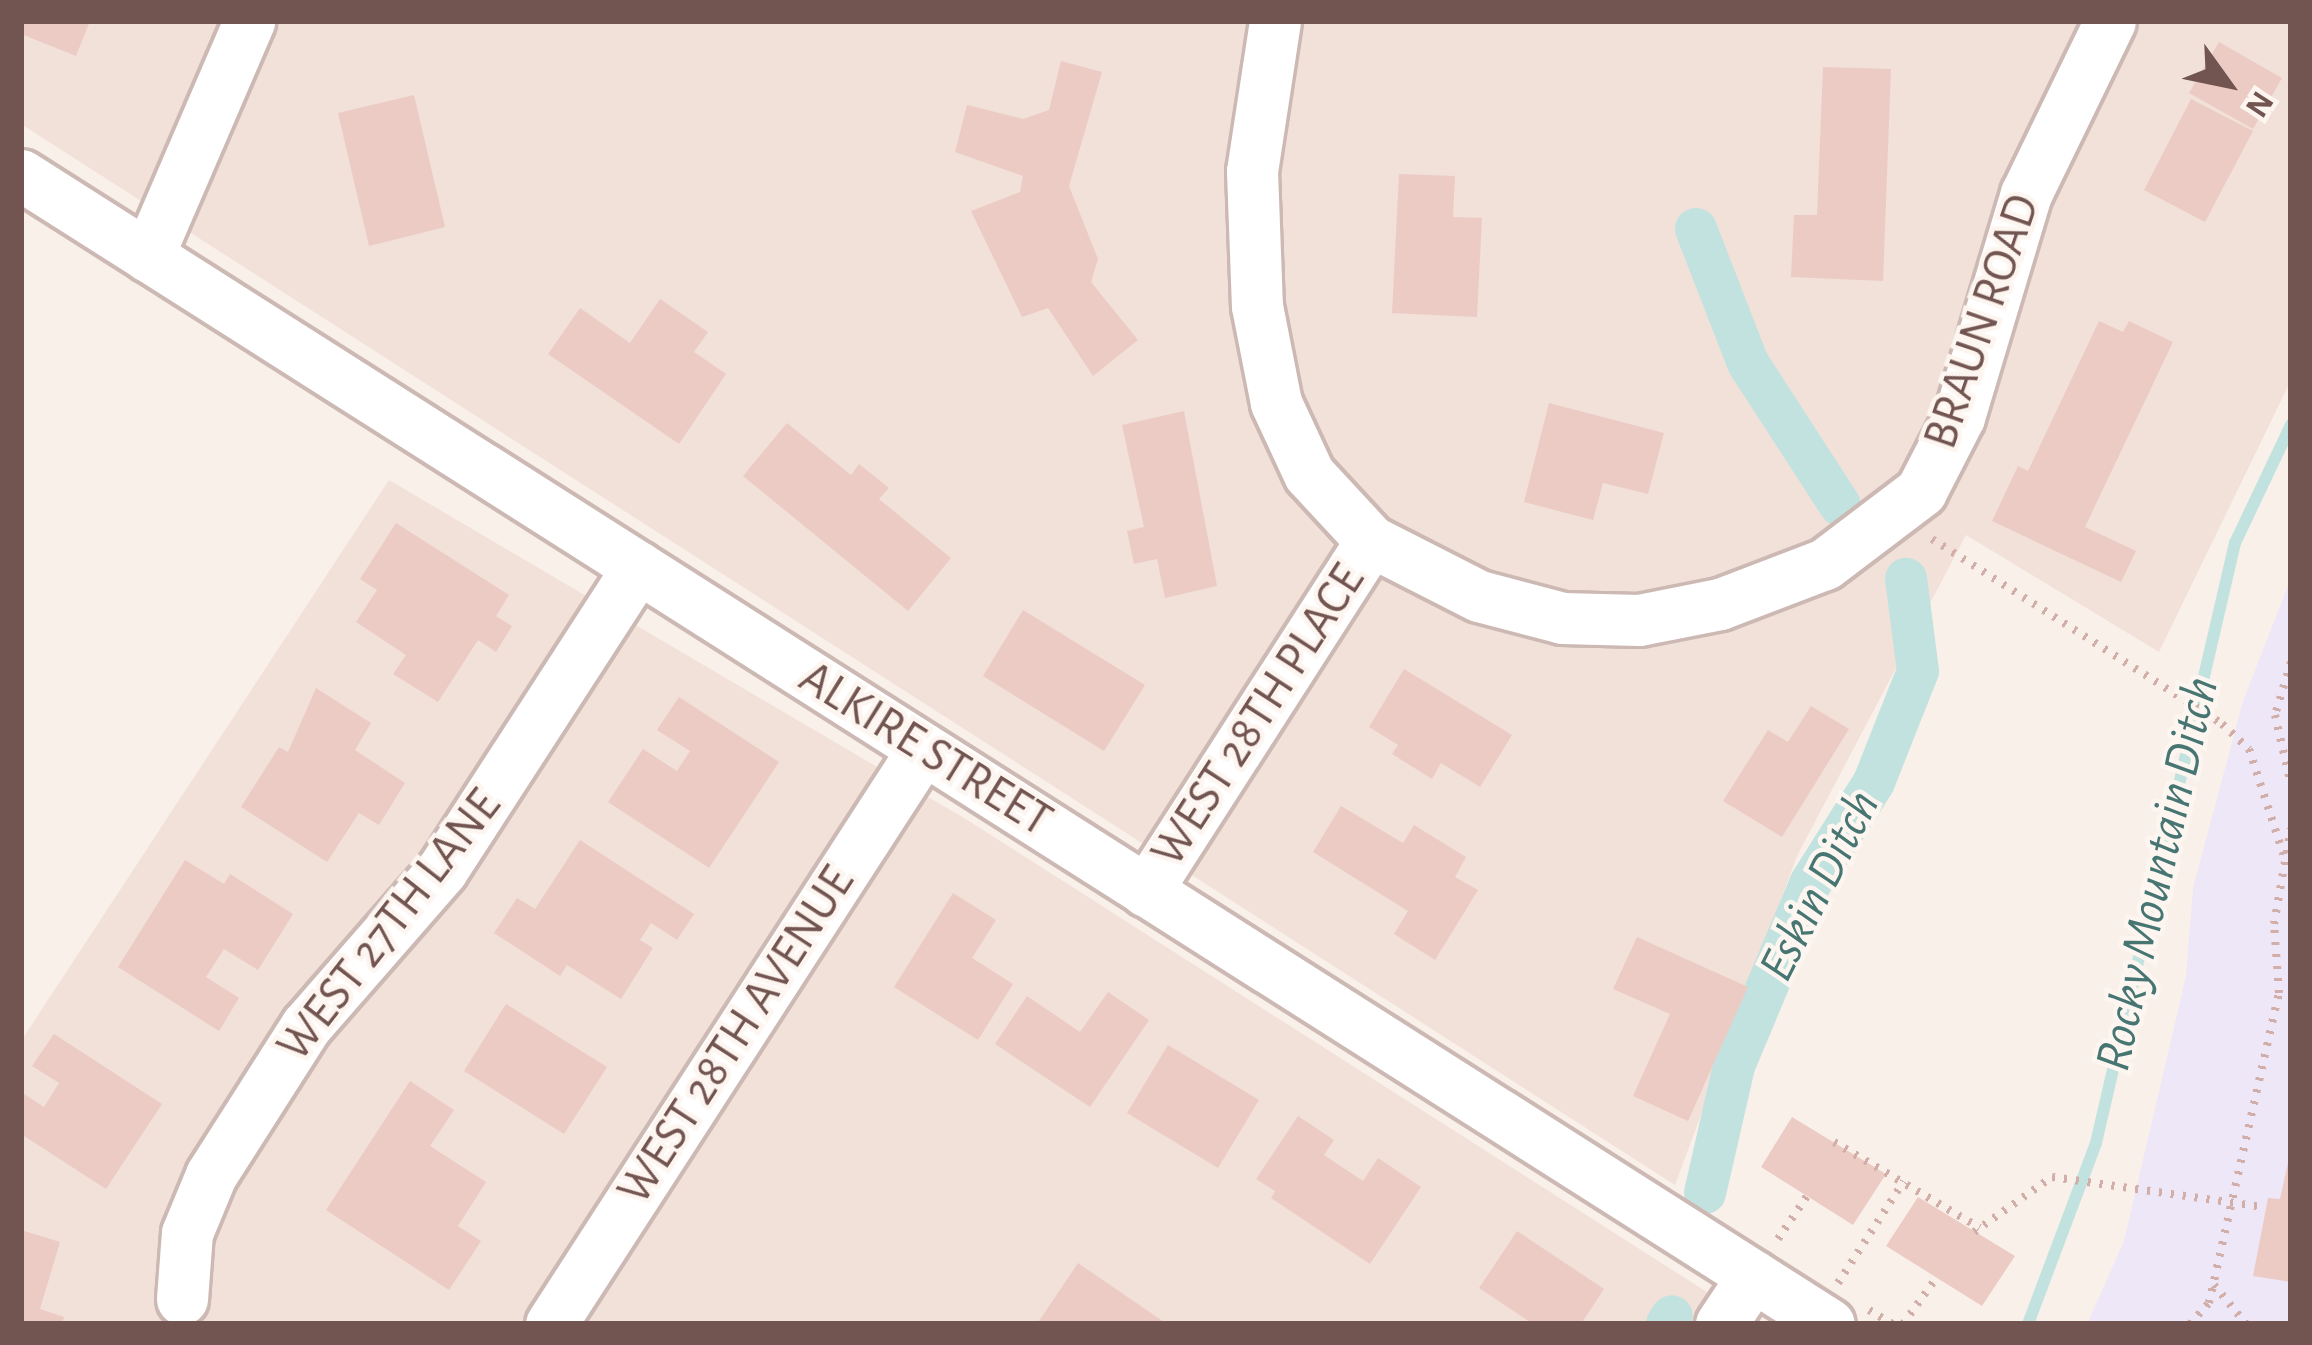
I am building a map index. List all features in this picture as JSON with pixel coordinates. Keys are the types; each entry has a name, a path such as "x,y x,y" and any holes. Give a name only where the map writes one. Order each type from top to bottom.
{"street":[{"path":"148,256 249,21"},
{"name":"BRAUN ROAD","path":"1275,21 1252,171 1257,306 1276,403 1309,473 1371,541 1479,596 1562,618 1640,620 1720,604 1825,563 1895,517 1921,491 1959,417 2026,194 2110,21"},
{"name":"ALKIRE STREET","path":"21,175 1753,1276 1831,1306"},
{"name":"WEST 28TH PLACE","path":"1146,891 1371,541"},
{"name":"WEST 27TH LANE","path":"182,1299 187,1233 212,1175 306,1026 442,870 638,567"},
{"name":"WEST 28TH AVENUE","path":"551,1324 923,748"},
{"path":"1721,1324 1753,1276"}],"path":[{"path":"1895,517 2163,681 2222,724 2249,749 2285,859"},
{"path":"2291,662 2275,715 2291,784"},
{"path":"2190,1324 2209,1303 2279,993 2274,924 2291,828"},
{"path":"1834,1142 1977,1230 2052,1177 2264,1207"},
{"path":"1831,1306 1904,1181"},
{"path":"1903,1324 1936,1277"},
{"path":"2213,1283 2246,1324"}],"shaded area":[{"path":"21,21 2291,21 2291,380 2159,652 1966,535 1797,856 1675,1185 21,124"},
{"path":"389,480 969,821 1757,1324 21,1324 21,1041"},
{"path":"2291,578 2291,1324 2087,1324 2124,1241 2186,976 2193,888 2243,701"}],"building":[{"path":"21,21 90,21 76,56 21,34"},
{"path":"2219,42 2282,78 2253,129 2189,93"},
{"path":"1061,61 1102,72 1069,186 1098,259 1091,282 1138,340 1093,376 1048,308 1022,317 971,211 1020,192 1023,176 955,152 967,105 1023,119 1049,110"},
{"path":"1823,67 1891,69 1883,281 1791,277 1794,215 1817,215"},
{"path":"414,95 445,227 369,246 338,113"},
{"path":"2191,99 2253,131 2205,222 2144,190"},
{"path":"1399,174 1455,176 1453,217 1482,218 1477,317 1392,313"},
{"path":"660,299 708,332 694,352 726,374 679,444 548,354 580,308 630,343"},
{"path":"2099,321 2123,332 2129,321 2173,342 2085,527 2136,551 2121,582 1992,521 2018,466 2028,471"},
{"path":"1549,403 1664,433 1648,494 1603,483 1593,520 1524,502"},
{"path":"1184,411 1217,586 1165,598 1157,559 1134,564 1127,531 1144,527 1122,425"},
{"path":"787,423 851,475 859,464 889,488 879,499 951,558 908,611 743,476"},
{"path":"396,523 509,595 496,616 512,626 496,652 478,640 438,702 393,674 406,655 356,622 377,590 360,579"},
{"path":"1023,610 1145,685 1104,751 983,676"},
{"path":"1404,669 1512,735 1480,787 1441,763 1432,779 1392,754 1398,745 1369,727"},
{"path":"316,688 371,723 355,750 405,783 379,825 359,813 327,862 241,807 279,747 288,752"},
{"path":"679,697 779,762 709,868 608,802 643,749 677,771 690,751 657,730"},
{"path":"1811,706 1849,729 1782,837 1723,801 1768,730 1788,742"},
{"path":"1341,806 1403,843 1414,825 1466,857 1455,877 1478,890 1435,960 1394,934 1408,911 1313,852"},
{"path":"580,840 694,914 677,940 651,923 640,940 653,948 621,999 567,965 560,976 494,933 517,898 535,909"},
{"path":"185,860 224,884 230,874 293,914 258,970 224,949 206,977 239,998 219,1031 118,967"},
{"path":"953,893 996,920 972,958 1013,984 978,1040 894,987"},
{"path":"1637,937 1748,987 1688,1121 1633,1096 1670,1014 1613,989"},
{"path":"1108,992 1149,1020 1090,1107 995,1044 1027,996 1080,1032"},
{"path":"506,1004 607,1067 564,1134 464,1071"},
{"path":"54,1034 162,1104 106,1189 21,1134 21,1092 44,1107 59,1083 32,1066"},
{"path":"1168,1045 1259,1100 1218,1168 1127,1113"},
{"path":"410,1081 454,1110 430,1146 486,1182 458,1226 481,1241 449,1290 326,1210"},
{"path":"1298,1116 1334,1140 1324,1155 1363,1181 1378,1158 1421,1187 1370,1264 1271,1198 1275,1191 1256,1179"},
{"path":"1792,1117 1886,1174 1853,1225 1761,1167"},
{"path":"2291,1149 2291,1282 2253,1276 2268,1198 2280,1199"},
{"path":"1918,1197 2015,1256 1982,1306 1886,1246"},
{"path":"21,1230 60,1242 40,1309 64,1317 62,1324 21,1324"},
{"path":"1517,1231 1604,1289 1581,1324 1533,1324 1479,1288"},
{"path":"1078,1263 1167,1324 1037,1324"}],"waterway":[{"name":"Eskin Ditch","path":"1696,229 1748,363 1840,505"},
{"name":"Rocky Mountain Ditch","path":"2028,1324 2096,1143 2235,543 2291,425"},
{"name":"Eskin Ditch","path":"1705,1193 1734,1066 1810,884 1874,782 1918,671 1906,579"},
{"name":"Eskin Ditch","path":"1667,1324 1672,1316"}]}
